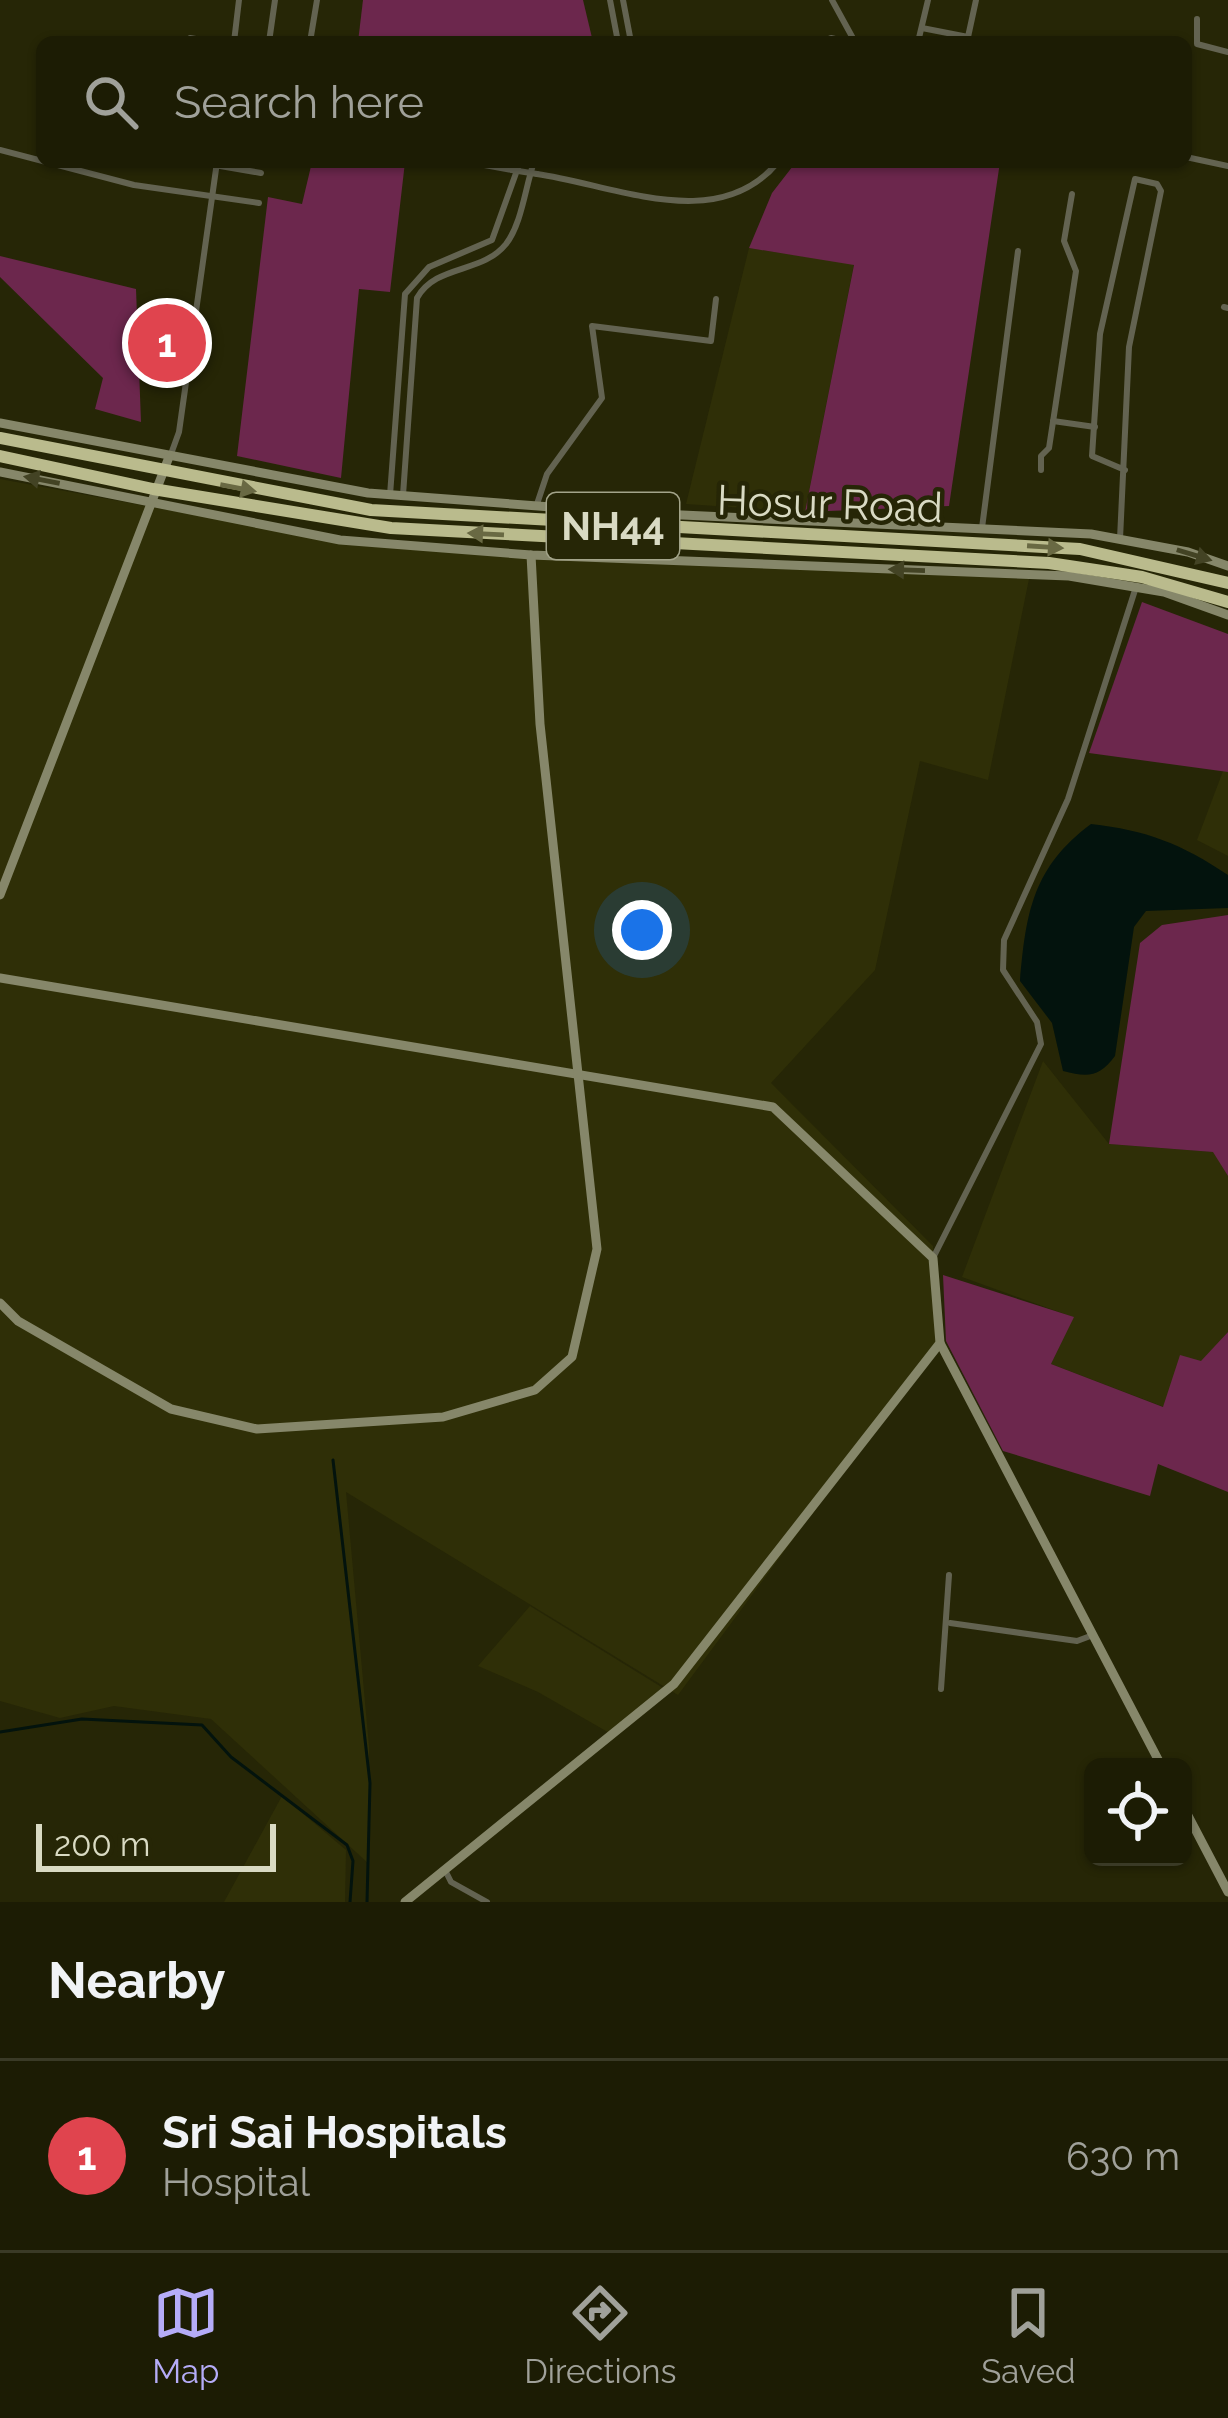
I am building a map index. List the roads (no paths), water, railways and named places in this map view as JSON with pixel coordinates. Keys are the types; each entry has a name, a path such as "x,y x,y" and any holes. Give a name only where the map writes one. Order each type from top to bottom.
{"highway":[{"name":"Hosur Road","path":"0,438 371,510 1080,549 1228,583"},
{"name":"Hosur Road","path":"0,457 156,495 391,528 1126,574 1228,602"}],"street":[{"path":"235,36 239,0"},
{"path":"270,36 275,0"},
{"path":"311,36 316,0"},
{"path":"610,0 617,36"},
{"path":"623,0 631,36"},
{"path":"832,0 848,36"},
{"path":"920,36 928,0"},
{"path":"968,36 976,0"},
{"path":"1197,19 1197,44 1228,52"},
{"path":"922,28 963,36"},
{"path":"0,150 36,159"},
{"path":"1192,158 1228,166"},
{"path":"69,168 134,185 259,203"},
{"path":"0,895 156,495 164,456 179,432 215,168"},
{"path":"238,168 261,172"},
{"path":"501,168 680,201 716,201 742,194 771,168"},
{"path":"390,495 405,294 428,266 492,240 518,168"},
{"path":"404,496 417,298 430,281 481,263 501,249 514,230 532,168"},
{"path":"1120,539 1125,470 1129,347 1161,191 1159,184 1135,179 1100,334 1092,459 1125,470"},
{"path":"1041,470 1076,271 1064,241 1072,194"},
{"path":"982,528 1018,251"},
{"path":"536,507 547,474 602,398 592,326 711,341 716,299"},
{"path":"1052,422 1095,428"},
{"path":"0,423 390,495 1120,539 1188,552 1228,566"},
{"path":"0,472 156,495 340,540 531,555 1021,567 1136,586 1228,615"},
{"path":"0,1303 18,1321 171,1409 257,1429 443,1417 535,1390 572,1357 597,1249 540,724 531,555"},
{"path":"1136,586 1068,799 1004,940 1003,970 1037,1022 1041,1044 933,1258 940,1343 1157,1758"},
{"path":"0,978 772,1107 933,1258"},
{"path":"405,1902 674,1684 940,1343"},
{"path":"941,1689 950,1623 949,1575"},
{"path":"950,1623 1076,1641 1094,1635"},
{"path":"1192,1823 1228,1892"},
{"path":"445,1870 451,1882 487,1902"}],"waterway":[{"path":"333,1460 370,1783 367,1902"},
{"path":"0,1732 82,1719 202,1725 231,1757 347,1845 353,1861 350,1902"}],"place":[{"name":"Sri Sai Hospitals","path":"167,343"}]}
